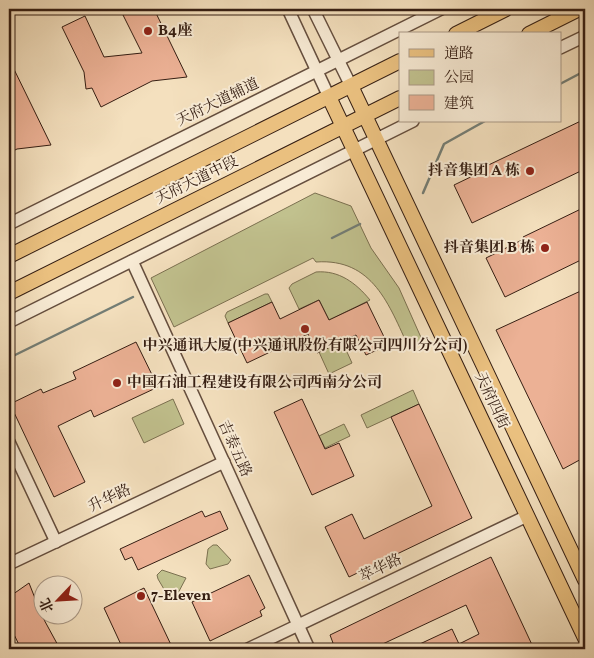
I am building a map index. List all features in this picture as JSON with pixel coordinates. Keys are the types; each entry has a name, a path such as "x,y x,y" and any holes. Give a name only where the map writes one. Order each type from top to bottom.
{"main road":[{"path":"460,32 506,9"},
{"path":"533,32 579,9"},
{"name":"天府大道中段","path":"9,256 399,62"},
{"name":"天府四街","path":"351,86 585,580"},
{"name":"天府四街","path":"329,97 585,638"},
{"name":"天府大道中段","path":"9,293 399,98"}],"street":[{"path":"288,9 329,97"},
{"path":"313,9 351,86"},
{"name":"天府大道辅道","path":"9,224 441,9"},
{"path":"562,47 585,36"},
{"path":"9,322 411,122"},
{"name":"吉泰五路","path":"132,261 308,649"},
{"path":"9,442 56,542"},
{"name":"升华路","path":"9,564 224,462"},
{"name":"萃华路","path":"248,649 527,516"}],"green space":[{"path":"315,193 351,206 371,248 399,288 423,342 409,348 386,301 365,276 352,268 336,263 316,262 313,258 174,327 151,278"},
{"path":"316,272 340,275 359,288 370,300 329,320 319,300 299,309 289,288 292,284"},
{"path":"268,294 272,302 228,323 225,316 227,312"},
{"path":"342,341 352,363 329,374 319,352"},
{"path":"413,390 419,404 367,428 361,415"},
{"path":"173,399 184,424 144,443 132,418"},
{"path":"344,424 350,436 325,448 319,436"},
{"path":"213,545 217,545 231,560 228,564 210,569 206,564 208,549"},
{"path":"162,570 186,578 174,597 168,596 158,579 157,575"}],"building":[{"name":"B4座","path":"120,9 154,9 187,77 152,81 101,107 92,88 86,89 84,72 62,27 85,16 104,57 142,53"},
{"path":"9,59 51,145 17,149 9,153"},
{"name":"抖音集团 A 栋","path":"585,119 585,169 472,223 454,185 479,173 478,170"},
{"name":"抖音集团 B 栋","path":"585,207 585,258 505,297 486,258 524,239 523,237"},
{"path":"585,289 585,457 563,469 496,330"},
{"name":"中兴通讯大厦(中兴通讯股份有限公司四川分公司)","path":"319,300 329,320 367,302 388,345 366,355 356,335 317,353 308,334 247,363 228,323 272,302 280,319"},
{"path":"136,342 158,387 94,417 91,410 58,426 85,482 54,497 10,404 41,389 43,393 76,379 73,372"},
{"path":"302,399 325,449 339,443 354,476 312,495 274,412"},
{"path":"419,404 472,518 349,577 325,527 352,514 364,539 432,506 391,417"},
{"path":"202,511 205,517 220,511 228,529 138,570 132,557 125,560 120,549"},
{"path":"491,557 534,649 409,649 452,629 459,644 479,634 466,605 372,649 320,649 333,643 330,635"},
{"path":"249,575 265,608 260,611 262,616 210,641 192,602"},
{"path":"29,583 32,591 32,626 47,626 60,649 21,649 9,624 9,597"},
{"path":"144,588 173,649 123,649 104,608"}],"waterway":[{"path":"562,83 579,74"},
{"path":"423,193 444,144 483,122"},
{"path":"332,238 360,224"},
{"path":"9,358 133,297"}],"place":[{"name":"B4座","path":"148,31"},
{"name":"抖音集团 A 栋","path":"530,171"},
{"name":"抖音集团 B 栋","path":"545,248"},
{"name":"中兴通讯大厦(中兴通讯股份有限公司四川分公司)","path":"305,329"},
{"name":"中国石油工程建设有限公司西南分公司","path":"117,383"},
{"name":"7-Eleven","path":"141,596"}]}
